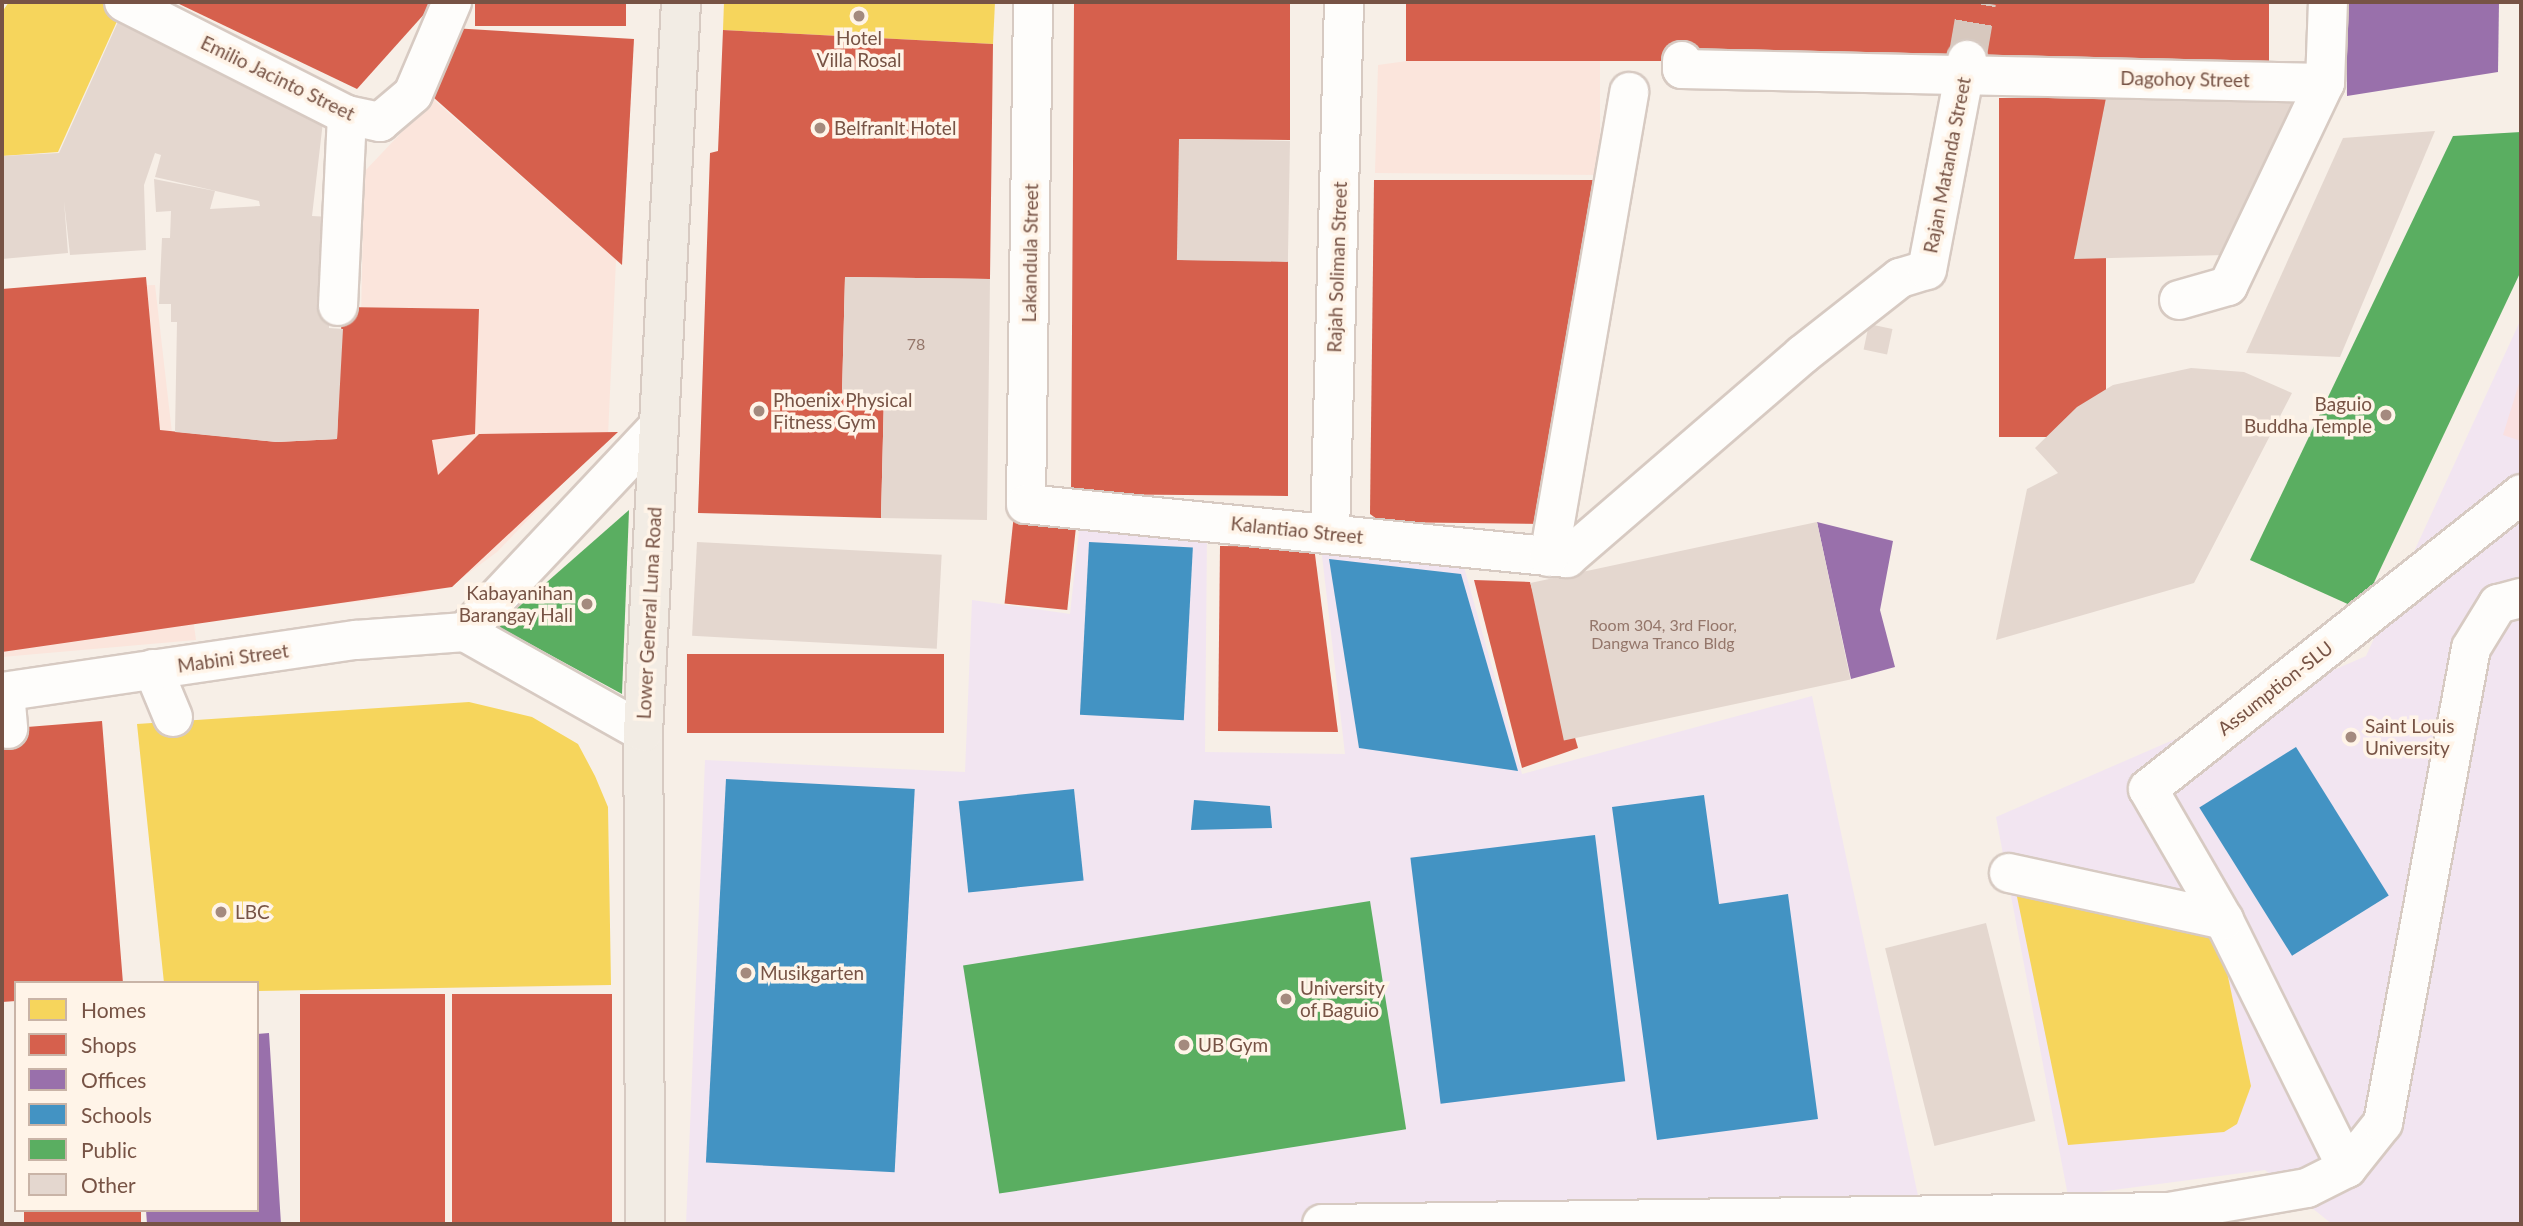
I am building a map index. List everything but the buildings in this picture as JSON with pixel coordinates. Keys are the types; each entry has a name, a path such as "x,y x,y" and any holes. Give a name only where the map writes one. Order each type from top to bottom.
{"main road":[{"name":"Lower General Luna Road","path":"645,1224 643,732 681,2"}],"street":[{"name":"Emilio Jacinto Street","path":"124,2 347,115 380,122 412,94 452,2"},
{"name":"Lakandula Street","path":"1026,504 1033,2"},
{"name":"Rajah Soliman Street","path":"1330,533 1344,2"},
{"path":"2179,300 2228,286 2325,83 2328,2"},
{"name":"Dagohoy Street","path":"1682,61 1682,69 1965,67 2325,83"},
{"name":"Rajan Matanda Street","path":"1558,557 1802,355 1900,278 1927,270 1965,67"},
{"path":"1558,557 1629,92"},
{"path":"338,306 347,115"},
{"path":"643,732 465,632 657,428"},
{"name":"Assumption-SLU","path":"2347,1168 2224,920 2148,789 2521,494"},
{"name":"Kalantiao Street","path":"1026,504 1558,557"},
{"path":"1322,1224 2169,1212 2307,1188 2347,1168 2384,1123 2468,661 2498,604 2521,598"},
{"name":"Mabini Street","path":"3,692 153,669 465,632"},
{"path":"153,669 173,717"},
{"path":"3,692 8,729"},
{"path":"2010,873 2224,920"}],"shaded area":[{"path":"1407,61 1600,61 1600,175 1375,173 1378,65"},
{"path":"433,99 616,260 608,436 497,552 451,586 403,597 193,618 196,640 2,657 2,291 155,285 175,459 361,318 364,172"},
{"name":"Saint Louis University","path":"2521,319 2521,1224 2332,1224 2265,1170 2068,1196 1996,817 2366,656"},
{"path":"2521,377 2521,441 2503,435"},
{"name":"University of Baguio","path":"1080,522 1207,532 1205,752 1345,754 1321,547 1464,567 1522,774 1812,696 1924,1224 686,1224 705,760 965,772 972,600 1070,614"}],"tunnel":[{"path":"1967,60 1977,2"}],"place":[{"name":"Hotel Villa Rosal","path":"859,16"},
{"name":"Belfranlt Hotel","path":"820,128"},
{"name":"Phoenix Physical Fitness Gym","path":"759,411"},
{"name":"Baguio Buddha Temple","path":"2386,415"},
{"name":"Kabayanihan Barangay Hall","path":"587,604"},
{"name":"Saint Louis University","path":"2351,737"},
{"name":"LBC","path":"221,912"},
{"name":"Musikgarten","path":"746,973"},
{"name":"University of Baguio","path":"1286,999"},
{"name":"UB Gym","path":"1184,1045"}]}
